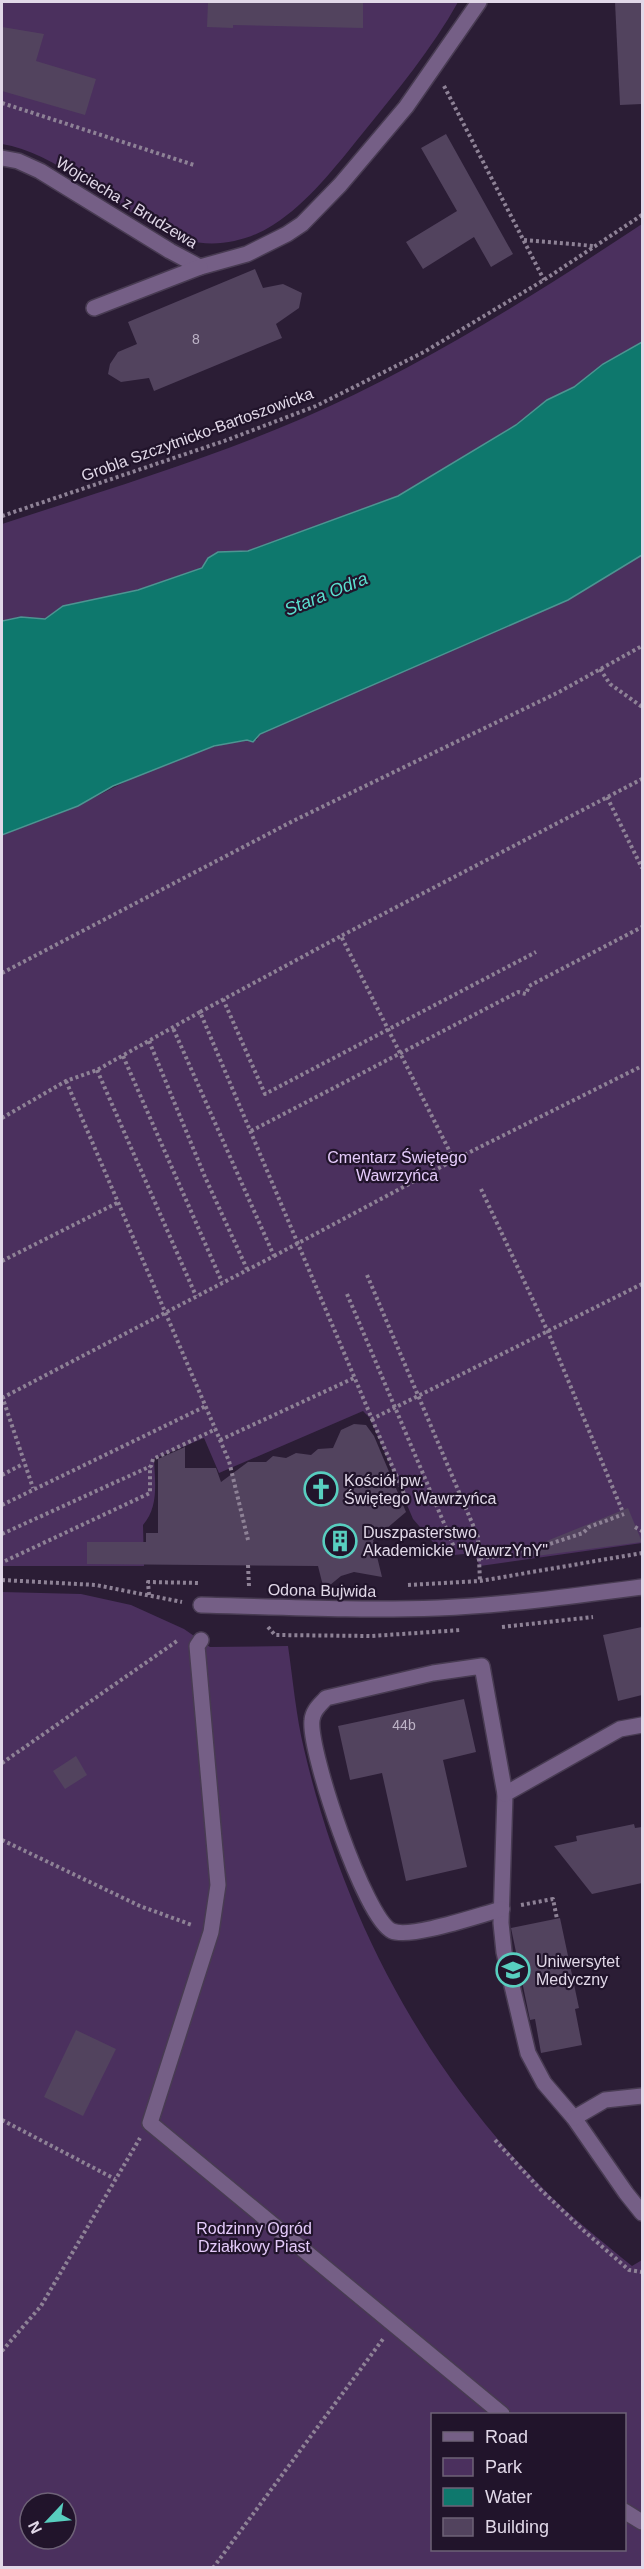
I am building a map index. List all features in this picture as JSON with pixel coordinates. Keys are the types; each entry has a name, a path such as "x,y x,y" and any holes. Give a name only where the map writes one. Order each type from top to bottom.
{"street":[{"name":"Wojciecha z Brudzewa","path":"2,158 18,161 40,171 200,267 247,254 302,224 387,132 479,2"},
{"path":"94,308 200,267"},
{"name":"Odona Bujwida","path":"201,1605 335,1609 481,1605 541,1601 642,1587"},
{"path":"199,1643 218,1886 211,1932 150,2123 395,2323 500,2413"},
{"path":"502,1909 409,1934 390,1930 374,1912 347,1853 312,1738 314,1710 326,1698 434,1673 482,1666 505,1794 502,1909 504,1952 528,2052 544,2083 574,2118 642,2213"},
{"path":"505,1794 620,1730 642,1725"},
{"path":"574,2118 605,2100 642,2096"},
{"path":"626,2512 642,2522"}],"path":[{"path":"432,71 445,86 544,279"},
{"path":"2,103 194,165"},
{"name":"Grobla Szczytnicko-Bartoszowicka","path":"2,516 227,440 316,406 424,352 544,279 642,215"},
{"path":"524,240 595,246"},
{"path":"2,973 293,821 642,646"},
{"path":"600,669 610,684 642,707"},
{"path":"2,1118 66,1081 97,1070 223,999 642,779"},
{"path":"607,797 642,868"},
{"path":"251,1131 518,992 526,994 530,986 642,927"},
{"path":"341,936 454,1160"},
{"path":"223,999 265,1094 536,952"},
{"path":"200,1012 299,1241 310,1277 408,1503"},
{"path":"173,1028 274,1256"},
{"path":"149,1041 205,1177 247,1269"},
{"path":"123,1056 222,1282"},
{"path":"33,1489 2,1397 454,1160 642,1066"},
{"path":"97,1070 196,1296"},
{"path":"66,1081 230,1461 248,1540"},
{"path":"480,1558 519,1554 583,1533 589,1527 623,1512 548,1332 481,1189"},
{"path":"2,1261 119,1202"},
{"path":"368,1275 478,1537 481,1605"},
{"path":"372,1419 642,1284"},
{"path":"347,1294 454,1547"},
{"path":"220,1440 354,1378"},
{"path":"2,1505 206,1406"},
{"path":"5,1561 150,1493 150,1466 153,1459 216,1429"},
{"path":"2,1475 23,1464"},
{"path":"2,1534 150,1466"},
{"path":"636,1527 642,1532"},
{"path":"404,1586 480,1581 642,1553"},
{"path":"2,1580 96,1585 201,1605"},
{"path":"149,1595 148,1582 204,1583"},
{"path":"237,1583 260,1583"},
{"path":"2,1763 179,1640 199,1643"},
{"path":"2,1840 140,1906 211,1932"},
{"path":"502,1909 553,1899 557,1918"},
{"path":"2,2120 115,2179"},
{"path":"2,2351 41,2306 150,2123"},
{"path":"495,2140 539,2188 583,2230 629,2270 642,2272"},
{"path":"213,2568 395,2323"}],"green space":[{"path":"2,2 458,2 437,37 413,70 342,159 310,195 286,216 260,232 232,242 203,243 188,241 161,230 63,168 22,149 2,144"},
{"path":"642,224 642,342 603,364 574,387 547,400 516,425 398,496 248,551 208,558 202,568 138,590 63,606 45,619 21,617 2,621 2,524 153,475 264,434 346,399 476,329 560,278"},
{"name":"Cmentarz Świętego Wawrzyńca","path":"642,555 642,1543 480,1566 473,1553 445,1556 413,1519 370,1418 363,1411 219,1473 204,1438 154,1459 154,1502 143,1525 144,1566 2,1566 2,835 70,809 143,773 187,755 210,748 257,740 259,734 568,600"},
{"name":"Rodzinny Ogród Działkowy Piast","path":"2,1592 81,1594 131,1605 184,1629 210,1647 288,1646 301,1736 320,1809 340,1869 391,1982 422,2035 457,2087 495,2136 548,2193 595,2236 632,2266 642,2260 642,2567 2,2568"}],"water":[{"name":"Stara Odra","path":"642,342 642,555 568,600 260,734 253,742 247,740 214,746 113,786 78,806 2,835 2,621 21,617 45,619 63,606 138,590 202,568 208,558 218,552 248,551 398,496 516,425 547,400 574,387 603,364"}],"building":[{"path":"208,2 363,2 363,28 233,25 233,28 207,27"},
{"path":"615,2 642,2 642,104 620,105"},
{"path":"2,27 44,34 36,61 96,79 85,115 2,91"},
{"path":"446,134 513,254 491,267 474,237 423,269 406,242 457,211 421,148"},
{"path":"255,269 263,288 283,284 302,293 299,308 276,324 282,338 154,391 149,378 121,382 108,374 110,364 118,352 137,344 128,322"},
{"path":"354,1424 366,1425 374,1436 406,1512 373,1540 382,1577 354,1572 341,1576 324,1590 318,1566 87,1564 87,1542 146,1542 146,1533 158,1533 158,1459 185,1447 185,1468 216,1468 221,1482 248,1462 266,1462 273,1456 286,1458 296,1453 311,1455 318,1449 333,1448 341,1430"},
{"path":"628,1508 642,1542 529,1557 527,1549"},
{"path":"642,1627 642,1695 618,1701 603,1635"},
{"path":"464,1699 476,1752 443,1760 467,1867 406,1881 382,1773 350,1780 338,1726"},
{"path":"76,1756 87,1775 65,1789 53,1771"},
{"path":"634,1824 635,1828 642,1827 642,1883 592,1894 554,1846 577,1841 576,1836"},
{"path":"560,1918 579,2008 575,2009 582,2045 541,2053 535,2019 530,2020 511,1928"},
{"path":"76,2030 116,2049 83,2116 44,2097"}],"place":[{"name":"Kościół pw. Świętego Wawrzyńca","path":"321,1489"},
{"name":"Duszpasterstwo Akademickie \"WawrzYnY\"","path":"340,1541"},
{"name":"Uniwersytet Medyczny","path":"513,1970"}]}
